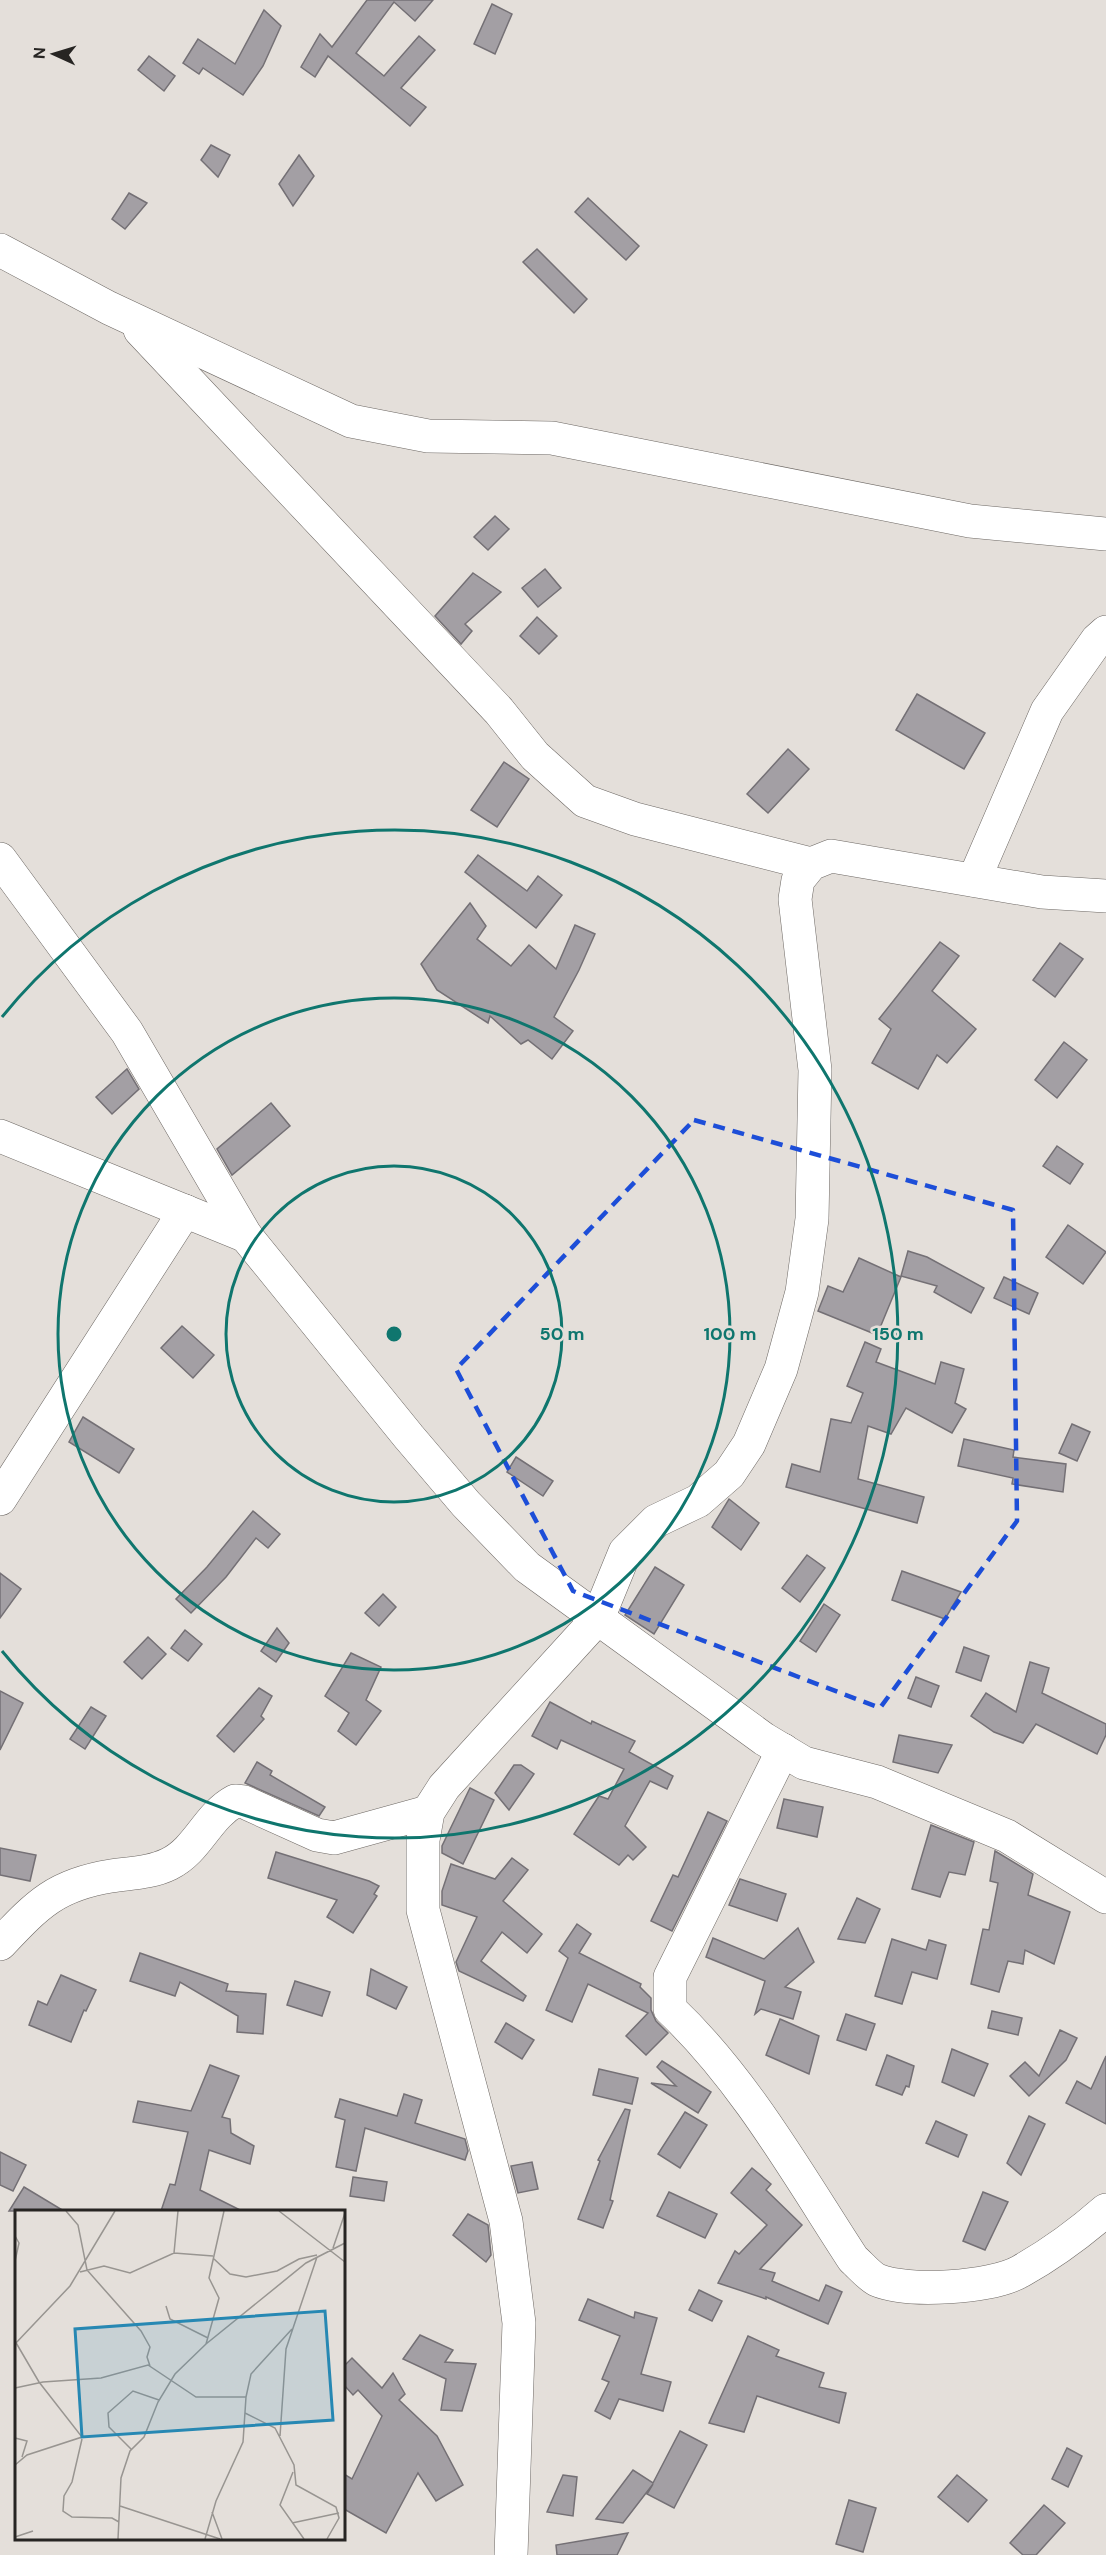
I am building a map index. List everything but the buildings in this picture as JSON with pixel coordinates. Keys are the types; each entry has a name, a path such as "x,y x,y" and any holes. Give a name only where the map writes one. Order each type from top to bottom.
{"street":[{"path":"0,250 125,315 351,421 428,436 552,438 970,521 1106,534"},
{"path":"125,315 499,711 536,756 585,801 635,819 811,864"},
{"path":"974,880 1047,711 1096,640 1106,632"},
{"path":"511,2555 519,2323 506,2221 423,1910 423,1840 428,1812 444,1787 598,1618 626,1552 656,1521 698,1501 729,1474 749,1444 784,1358 802,1292 812,1220 815,1070 795,899 798,880 811,864 831,856 1042,892 1106,896"},
{"path":"0,859 127,1032 246,1236 409,1437 466,1504 527,1567 804,1763 877,1782 1007,1836 1106,1897"},
{"path":"0,1136 246,1236"},
{"path":"0,1499 184,1211"},
{"path":"783,1750 670,1977 670,2009 690,2028 746,2098 853,2259 876,2279 928,2288 967,2286 1019,2273 1106,2210"},
{"path":"0,1944 40,1902 67,1887 168,1865 190,1851 214,1818 235,1801 244,1802 317,1835 334,1838 428,1812"}],"highlighted area":[{"path":"694,1120 1013,1210 1017,1521 880,1708 573,1591 456,1369"}]}
